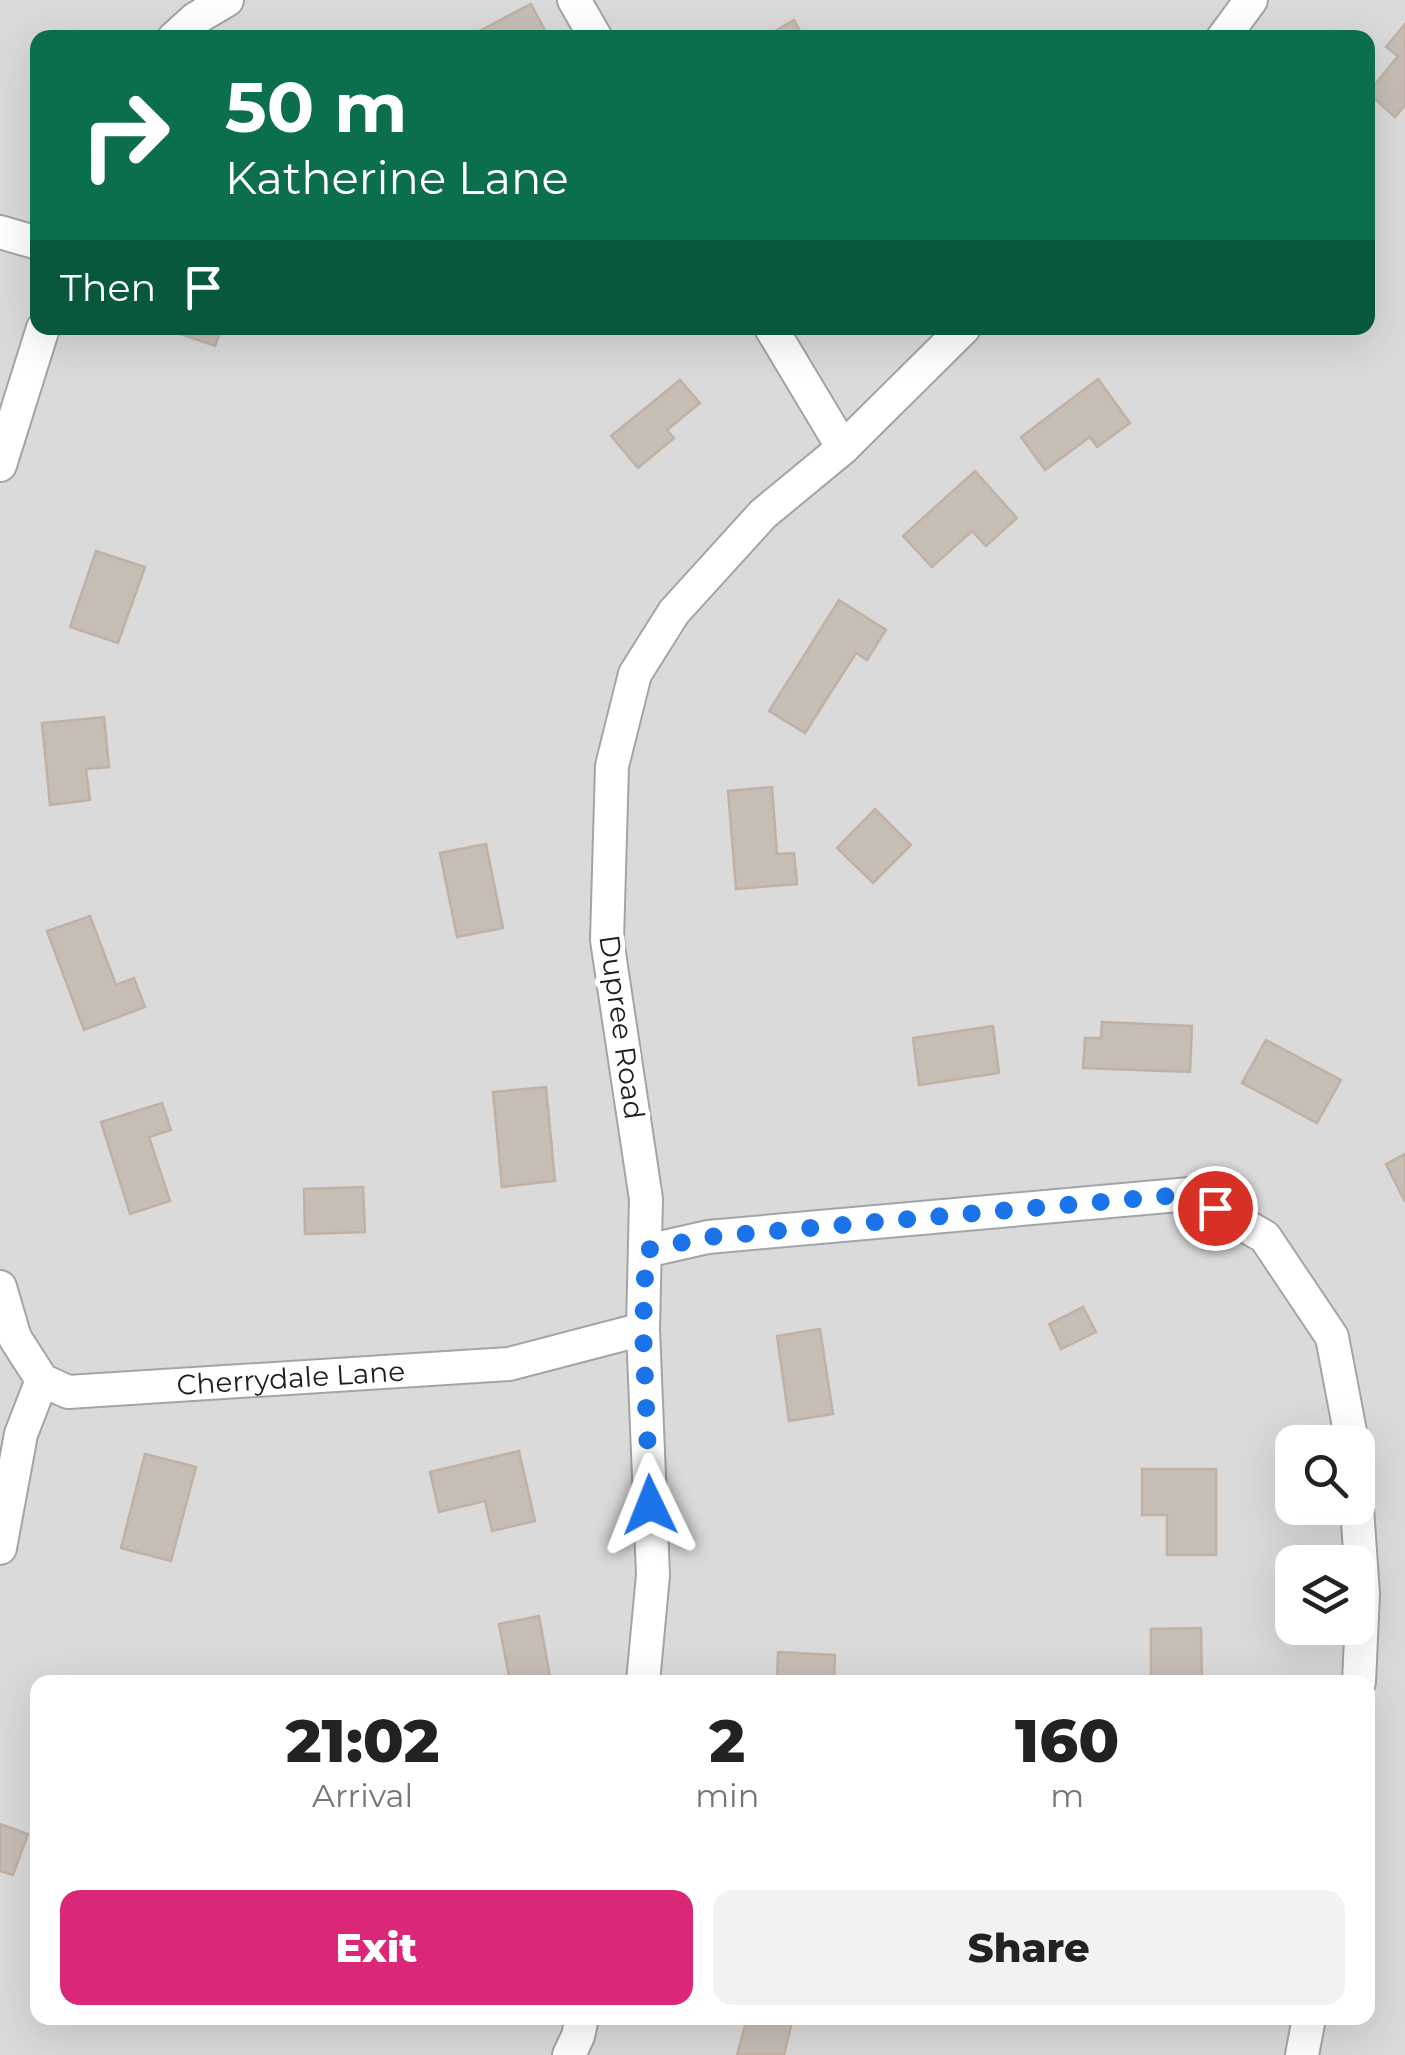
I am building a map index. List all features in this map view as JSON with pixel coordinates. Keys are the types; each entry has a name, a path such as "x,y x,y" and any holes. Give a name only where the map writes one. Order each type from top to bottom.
{"street":[{"path":"183,30 226,0"},
{"path":"574,0 591,30"},
{"path":"1230,30 1252,0"},
{"path":"0,232 30,241"},
{"path":"0,465 41,335"},
{"path":"775,335 843,448"},
{"name":"Dupree Road","path":"644,1675 653,1576 643,1329 646,1198 607,940 612,766 635,674 674,612 763,514 843,448 957,335"},
{"path":"646,1250 708,1237 1190,1194 1265,1236 1332,1337 1349,1425"},
{"path":"0,1287 15,1338 42,1380 22,1434 0,1548"},
{"name":"Cherrydale Lane","path":"42,1380 68,1392 510,1364 643,1329"},
{"path":"1358,1525 1364,1594 1360,1675"},
{"path":"569,2055 580,2025"},
{"path":"1302,2055 1307,2025"}],"shaded area":[{"path":"0,0 1405,0 1405,2055 0,2055"}],"building":[{"path":"531,4 545,30 481,30"},
{"path":"794,20 800,30 777,30"},
{"path":"1405,24 1405,105 1395,117 1375,99 1375,84 1398,56 1386,47"},
{"path":"183,335 219,335 215,346"},
{"path":"1098,379 1130,423 1097,447 1090,437 1045,470 1021,437"},
{"path":"680,380 700,403 667,430 674,438 638,468 611,436"},
{"path":"975,471 1017,518 986,546 972,531 932,567 903,536"},
{"path":"96,551 145,567 118,643 70,627"},
{"path":"839,600 886,630 867,660 856,653 805,733 769,711"},
{"path":"104,717 109,767 86,769 90,800 50,805 42,723"},
{"path":"772,787 777,854 794,853 797,884 736,889 728,791"},
{"path":"875,809 911,845 873,883 837,848"},
{"path":"486,844 503,928 457,937 440,853"},
{"path":"90,916 116,985 134,978 145,1007 84,1030 47,931"},
{"path":"1102,1022 1192,1026 1190,1072 1083,1068 1085,1038 1101,1038"},
{"path":"993,1026 999,1073 919,1085 913,1038"},
{"path":"1266,1040 1341,1080 1317,1123 1242,1083"},
{"path":"546,1087 555,1181 502,1187 493,1092"},
{"path":"162,1103 171,1130 149,1137 170,1201 130,1214 101,1122"},
{"path":"1405,1154 1405,1202 1386,1164"},
{"path":"363,1187 365,1232 305,1234 304,1189"},
{"path":"1083,1307 1096,1332 1061,1349 1049,1324"},
{"path":"820,1329 833,1414 789,1421 777,1336"},
{"path":"519,1451 535,1521 492,1531 485,1501 439,1512 430,1472"},
{"path":"145,1454 196,1467 171,1561 121,1548"},
{"path":"1142,1469 1216,1469 1216,1555 1167,1555 1167,1515 1142,1515"},
{"path":"539,1616 550,1675 509,1675 499,1624"},
{"path":"1201,1628 1202,1675 1151,1675 1151,1629"},
{"path":"778,1652 835,1655 834,1675 777,1675"},
{"path":"0,1824 28,1834 13,1875 0,1871"},
{"path":"745,2025 791,2025 784,2055 737,2055"}],"route":[{"path":"650,1505 643,1329 646,1250 708,1237 1190,1194 1215,1208"}]}
